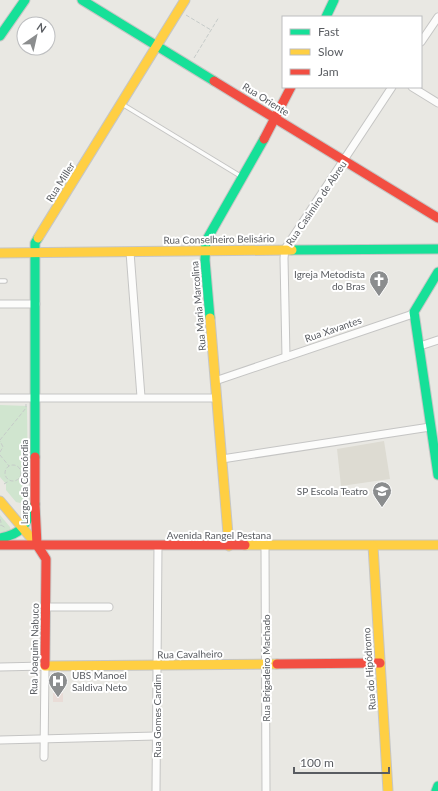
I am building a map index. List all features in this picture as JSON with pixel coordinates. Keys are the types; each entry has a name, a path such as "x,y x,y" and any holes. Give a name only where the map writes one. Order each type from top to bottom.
{"street":[{"path":"0,36 25,0"},
{"name":"Rua Oriente","path":"82,0 438,218"},
{"name":"Rua Miller","path":"35,398 36,241 185,0"},
{"path":"326,16 334,0"},
{"path":"422,41 438,17"},
{"name":"Rua Maria Marcolina","path":"228,546 205,250 206,241 243,178 291,88"},
{"name":"Rua Casimiro de Abreu","path":"286,357 285,249 391,88"},
{"path":"414,88 438,103"},
{"name":"Rua Conselheiro Belisário","path":"0,253 285,249 438,249"},
{"path":"130,252 141,398"},
{"path":"438,272 414,312 438,475"},
{"path":"0,304 36,304"},
{"name":"Rua Xavantes","path":"215,381 410,315 414,312"},
{"path":"420,346 438,340"},
{"path":"0,398 216,398"},
{"name":"Largo da Concórdia","path":"35,398 35,504 37,545"},
{"path":"222,460 430,427"},
{"name":"Largo da Concórdia","path":"0,501 37,545"},
{"path":"0,538 14,535 22,527 35,504"},
{"name":"Avenida Rangel Pestana","path":"0,545 438,545"},
{"name":"Rua Joaquim Nabuco","path":"37,545 46,559 44,757"},
{"name":"Rua Gomes Cardim","path":"156,791 158,545"},
{"name":"Rua Brigadeiro Machado","path":"265,546 266,791"},
{"name":"Rua do Hipódromo","path":"373,546 388,791"},
{"path":"46,607 109,607"},
{"name":"Rua Cavalheiro","path":"0,667 380,663"},
{"path":"0,740 156,736"},
{"path":"436,791 438,786"}],"lane":[{"path":"122,104 243,178"},
{"path":"0,280 5,280"}],"path":[{"path":"182,12 211,30"},
{"path":"194,59 219,17"},
{"path":"0,452 2,447 0,440 26,408 26,403"},
{"path":"0,455 9,466"},
{"path":"4,484 10,481 17,481 21,475 17,466 9,466"},
{"path":"9,466 5,472 6,477 10,481"},
{"path":"21,475 26,475"},
{"path":"0,519 0,526"}],"shaded area":[{"path":"384,441 390,479 341,486 337,449"},
{"name":"UBS Manoel Saldiva Neto","path":"53,693 63,693 63,702 53,702"}],"green space":[{"path":"0,405 27,406 28,495 26,499 20,503 16,502 6,490 6,484 0,477"},
{"path":"0,515 10,527 10,533 0,532"}],"traffic: fast":[{"path":"0,36 25,0"},
{"path":"82,0 214,81"},
{"path":"326,16 334,0"},
{"path":"210,318 205,260 206,241 264,139"},
{"path":"35,457 35,243 38,238"},
{"path":"292,250 438,249"},
{"path":"438,272 414,312 438,475"},
{"path":"0,538 19,531 29,517 35,504"},
{"path":"436,791 438,786"}],"traffic: slow":[{"path":"38,238 185,0"},
{"path":"0,253 292,250"},
{"path":"210,318 229,546"},
{"path":"0,501 37,545"},
{"path":"245,545 438,545"},
{"path":"373,546 388,791"},
{"path":"45,665 277,664"}],"traffic: jam":[{"path":"214,81 438,218"},
{"path":"264,139 290,88"},
{"path":"35,457 37,545 46,559 45,665"},
{"path":"0,545 245,545"},
{"path":"277,664 380,663"}],"place":[{"name":"Igreja Metodista do Bras","path":"379,297"},
{"name":"SP Escola Teatro","path":"382,508"},
{"name":"UBS Manoel Saldiva Neto","path":"58,698"}]}
